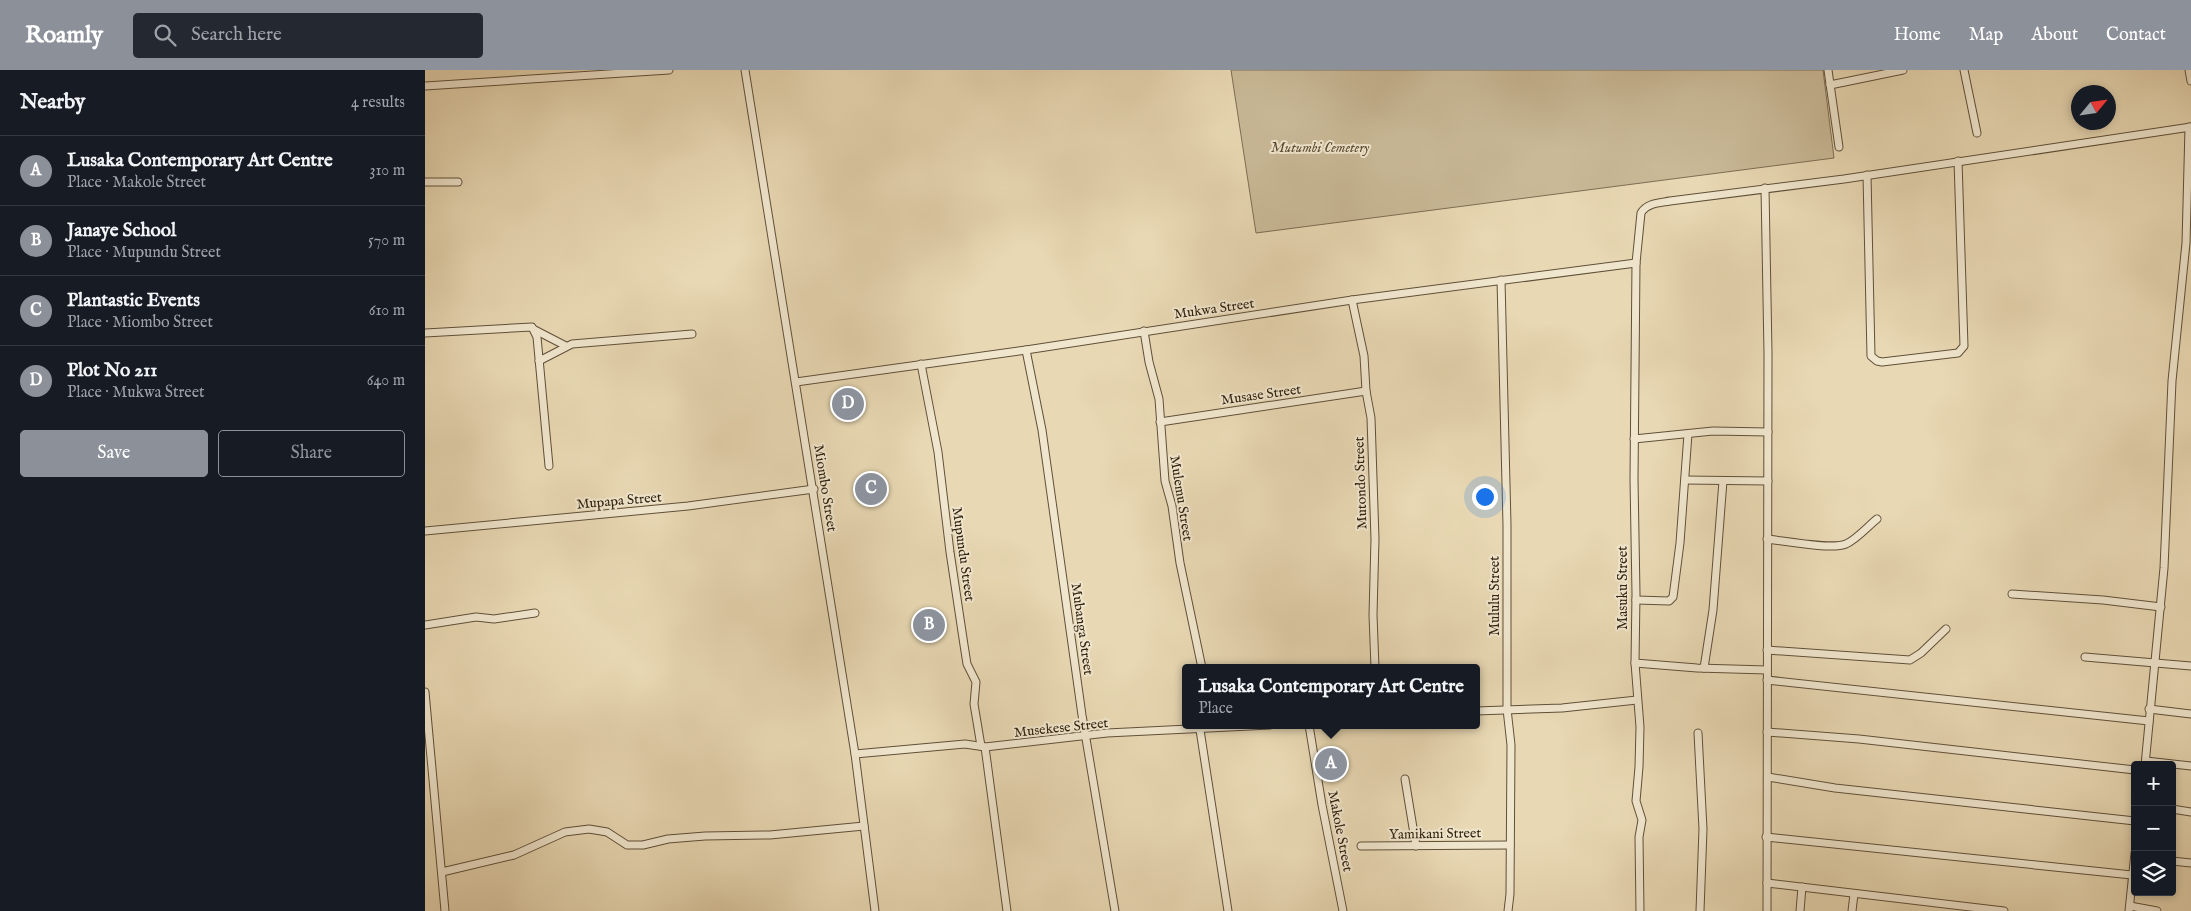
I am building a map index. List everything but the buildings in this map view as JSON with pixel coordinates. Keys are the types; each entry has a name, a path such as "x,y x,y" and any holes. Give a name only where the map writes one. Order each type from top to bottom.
{"street":[{"path":"425,86 669,70"},
{"name":"Miombo Street","path":"745,70 814,489 855,754 875,911"},
{"path":"1828,70 1839,146"},
{"path":"1830,85 1903,70"},
{"path":"1963,70 1977,133"},
{"path":"2189,70 2191,81"},
{"path":"2145,761 2149,709 2161,607 2172,381 2187,242 2190,127"},
{"name":"Masuku Street","path":"1640,911 1639,837 1643,820 1636,801 1640,747 1635,663 1635,440 1637,263 1641,213 1648,205 1867,175 2190,127"},
{"path":"1867,175 1871,356 1877,362 1882,362 1958,354 1964,346 1958,161"},
{"path":"425,182 458,182"},
{"path":"1765,188 1768,432 1767,911"},
{"name":"Mukwa Street","path":"796,382 1026,350 1352,300 1637,263"},
{"name":"Mululu Street","path":"1501,280 1507,525 1507,709 1511,745 1508,911"},
{"name":"Mutondo Street","path":"1352,300 1364,356 1366,392 1371,418 1375,664"},
{"path":"425,333 529,326 566,346"},
{"path":"535,330 549,466"},
{"name":"Mulemu Street","path":"1144,331 1149,362 1159,399 1165,481 1172,506 1180,563 1201,664"},
{"path":"539,361 566,346 591,342 692,334"},
{"name":"Mubanga Street","path":"1026,350 1042,430 1085,736 1115,911"},
{"name":"Mupundu Street","path":"921,364 938,452 950,552 967,664 976,682 974,704 983,747 1007,911"},
{"name":"Musase Street","path":"1160,422 1366,392"},
{"path":"1635,440 1713,431 1768,432"},
{"path":"1636,600 1669,601 1673,597 1680,544 1688,434"},
{"path":"1685,480 1767,481"},
{"path":"1704,668 1713,610 1723,481"},
{"name":"Mupapa Street","path":"425,531 687,506 814,489"},
{"path":"1767,539 1843,545 1850,542 1877,519"},
{"path":"2012,594 2103,600 2161,607"},
{"path":"425,625 476,618 494,619 535,613"},
{"path":"1767,650 1910,660 1921,653 1946,629"},
{"path":"2085,657 2191,666"},
{"path":"1635,663 1767,670"},
{"path":"1767,680 2149,721"},
{"path":"425,692 445,911"},
{"path":"1480,711 1562,708 1637,700"},
{"path":"2149,709 2191,714"},
{"name":"Musekese Street","path":"855,754 965,744 983,747 1107,734 1203,729"},
{"name":"Makole Street","path":"1310,729 1322,805 1343,911"},
{"path":"1200,730 1229,911"},
{"path":"1767,732 1859,739 2131,770"},
{"path":"1698,733 1703,829 1700,911"},
{"path":"2176,765 2191,766"},
{"path":"1768,777 1854,790 2131,821"},
{"path":"1405,779 1416,846"},
{"path":"2176,810 2191,812"},
{"path":"442,872 514,855 565,832 589,829 607,832 627,845 643,845 668,839 769,835 864,826"},
{"path":"1767,837 2131,875"},
{"name":"Yamikani Street","path":"1361,846 1510,845"},
{"path":"2176,861 2191,863"},
{"path":"1767,883 2004,911"},
{"path":"2131,886 2129,909 2157,911"},
{"path":"1800,911 1802,887"},
{"path":"1852,911 1853,894"}],"green space":[{"name":"Mutumbi Cemetery","path":"1231,70 1823,70 1834,158 1256,233"}],"place":[{"name":"Plot No 211","path":"848,404"},
{"name":"Plantastic Events","path":"871,489"},
{"name":"Janaye School","path":"929,625"},
{"name":"Lusaka Contemporary Art Centre","path":"1331,764"}]}
